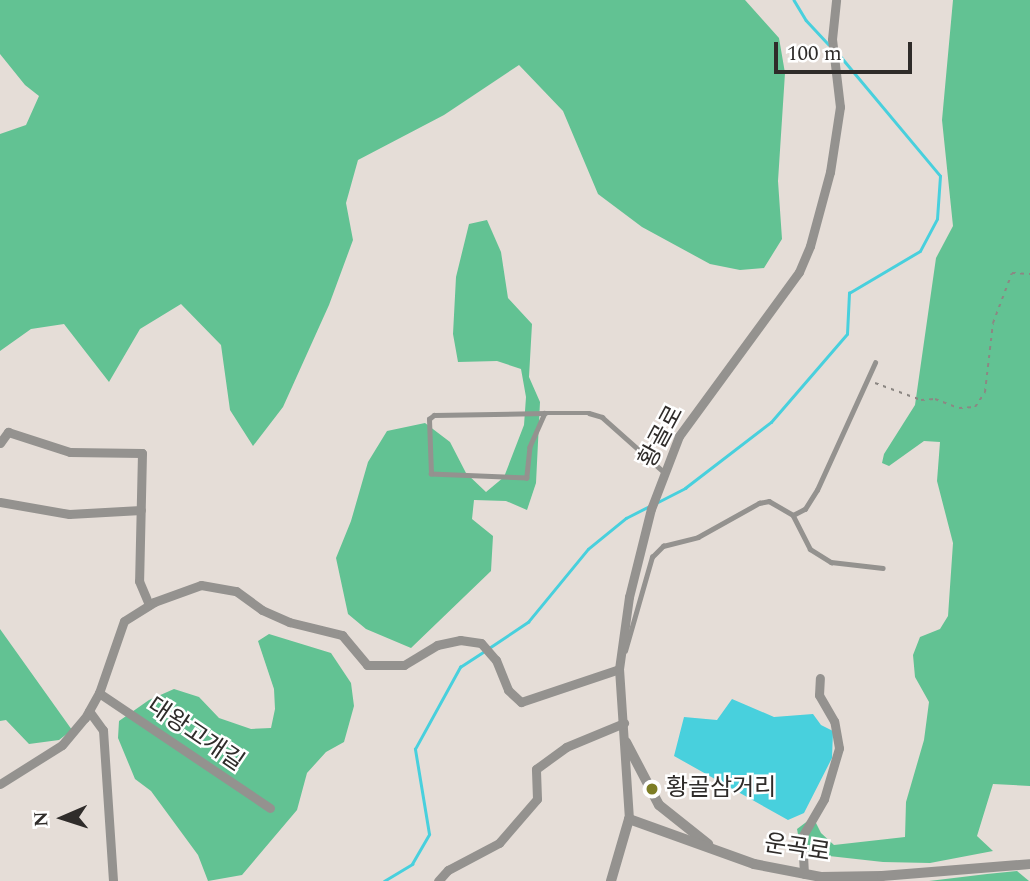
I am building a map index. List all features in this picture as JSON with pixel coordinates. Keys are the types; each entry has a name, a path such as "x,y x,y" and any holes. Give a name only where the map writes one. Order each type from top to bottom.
{"street":[{"name":"황골로","path":"629,819 619,666 629,597 651,509 679,436 799,272 810,246 830,172 840,107 832,39 836,0"},
{"path":"0,443 8,432 70,452 142,453 139,581 149,605"},
{"path":"0,502 69,514 141,509"},
{"path":"0,784 62,745 89,711 99,693 124,621 149,605 201,585 236,591 261,610 289,622 342,635 367,665 404,664 437,645 448,642 481,643 496,660 508,690 521,702 619,666"},
{"path":"804,874 802,837 824,799 839,748 834,721 819,695 820,678"},
{"name":"대왕고개길","path":"99,693 270,808"},
{"path":"89,711 103,730 113,881"},
{"path":"438,881 448,870 499,844 537,799 536,769 566,747 624,723"},
{"path":"626,742 659,805 716,850"},
{"path":"611,881 629,819"},
{"name":"운곡로","path":"629,819 754,864 821,877 882,876 1030,864"}],"lane":[{"path":"793,515 805,509 817,491 875,363"},
{"path":"545,413 530,447 527,478 431,474 429,419 434,415 545,413 589,413 602,417 664,472"},
{"path":"619,666 631,636 652,557 663,546 698,537 759,503 769,501 793,515 810,549 831,562 883,568"}],"path":[{"path":"866,383 883,384 888,389 921,400 935,399 959,408 975,407 985,393 993,323 1012,273 1030,274"}],"green space":[{"path":"0,0 745,0 779,38 785,73 778,181 782,239 764,268 740,270 710,264 642,227 598,194 563,111 519,65 444,115 358,160 346,203 353,240 329,305 283,407 253,446 230,410 221,345 181,304 140,329 109,382 64,324 31,329 0,351 0,134 26,125 39,96 25,85 0,54"},
{"path":"953,0 1030,0 1030,786 993,784 977,836 993,851 930,863 883,862 820,855 801,851 797,829 813,817 821,833 834,845 905,837 906,802 924,740 929,702 915,677 913,655 920,637 940,629 948,616 953,543 937,481 940,442 924,441 889,466 882,463 884,454 915,405 936,258 953,226 942,120"},
{"path":"487,220 501,252 508,298 532,324 529,377 540,402 536,483 527,510 506,501 474,500 472,519 493,536 491,571 411,648 366,629 348,614 336,558 351,521 368,462 387,431 425,423 450,442 466,473 486,492 504,477 524,425 526,397 521,369 497,361 458,362 453,334 456,277 469,224"},
{"path":"0,629 72,730 59,740 29,744 6,720 0,721"},
{"path":"269,634 331,653 351,683 354,706 344,742 326,752 307,773 297,810 242,875 208,881 198,855 151,791 135,779 118,738 119,721 149,700 174,689 199,697 219,718 251,729 271,728 275,709 274,689 258,641"},
{"path":"1017,871 1029,881 929,881 987,874"}],"water":[{"path":"732,699 774,717 813,714 821,725 833,731 832,758 804,813 788,820 674,756 684,717 717,720"}],"waterway":[{"path":"794,0 806,20 828,44"},
{"path":"656,503 685,488 771,422 847,334 849,293 920,251 937,219 940,176 838,54"},
{"path":"489,648 528,622 588,549 626,518 650,506"},
{"path":"384,881 412,864 429,834 415,749 460,667 483,652"}],"place":[{"name":"황골삼거리","path":"652,789"}]}
